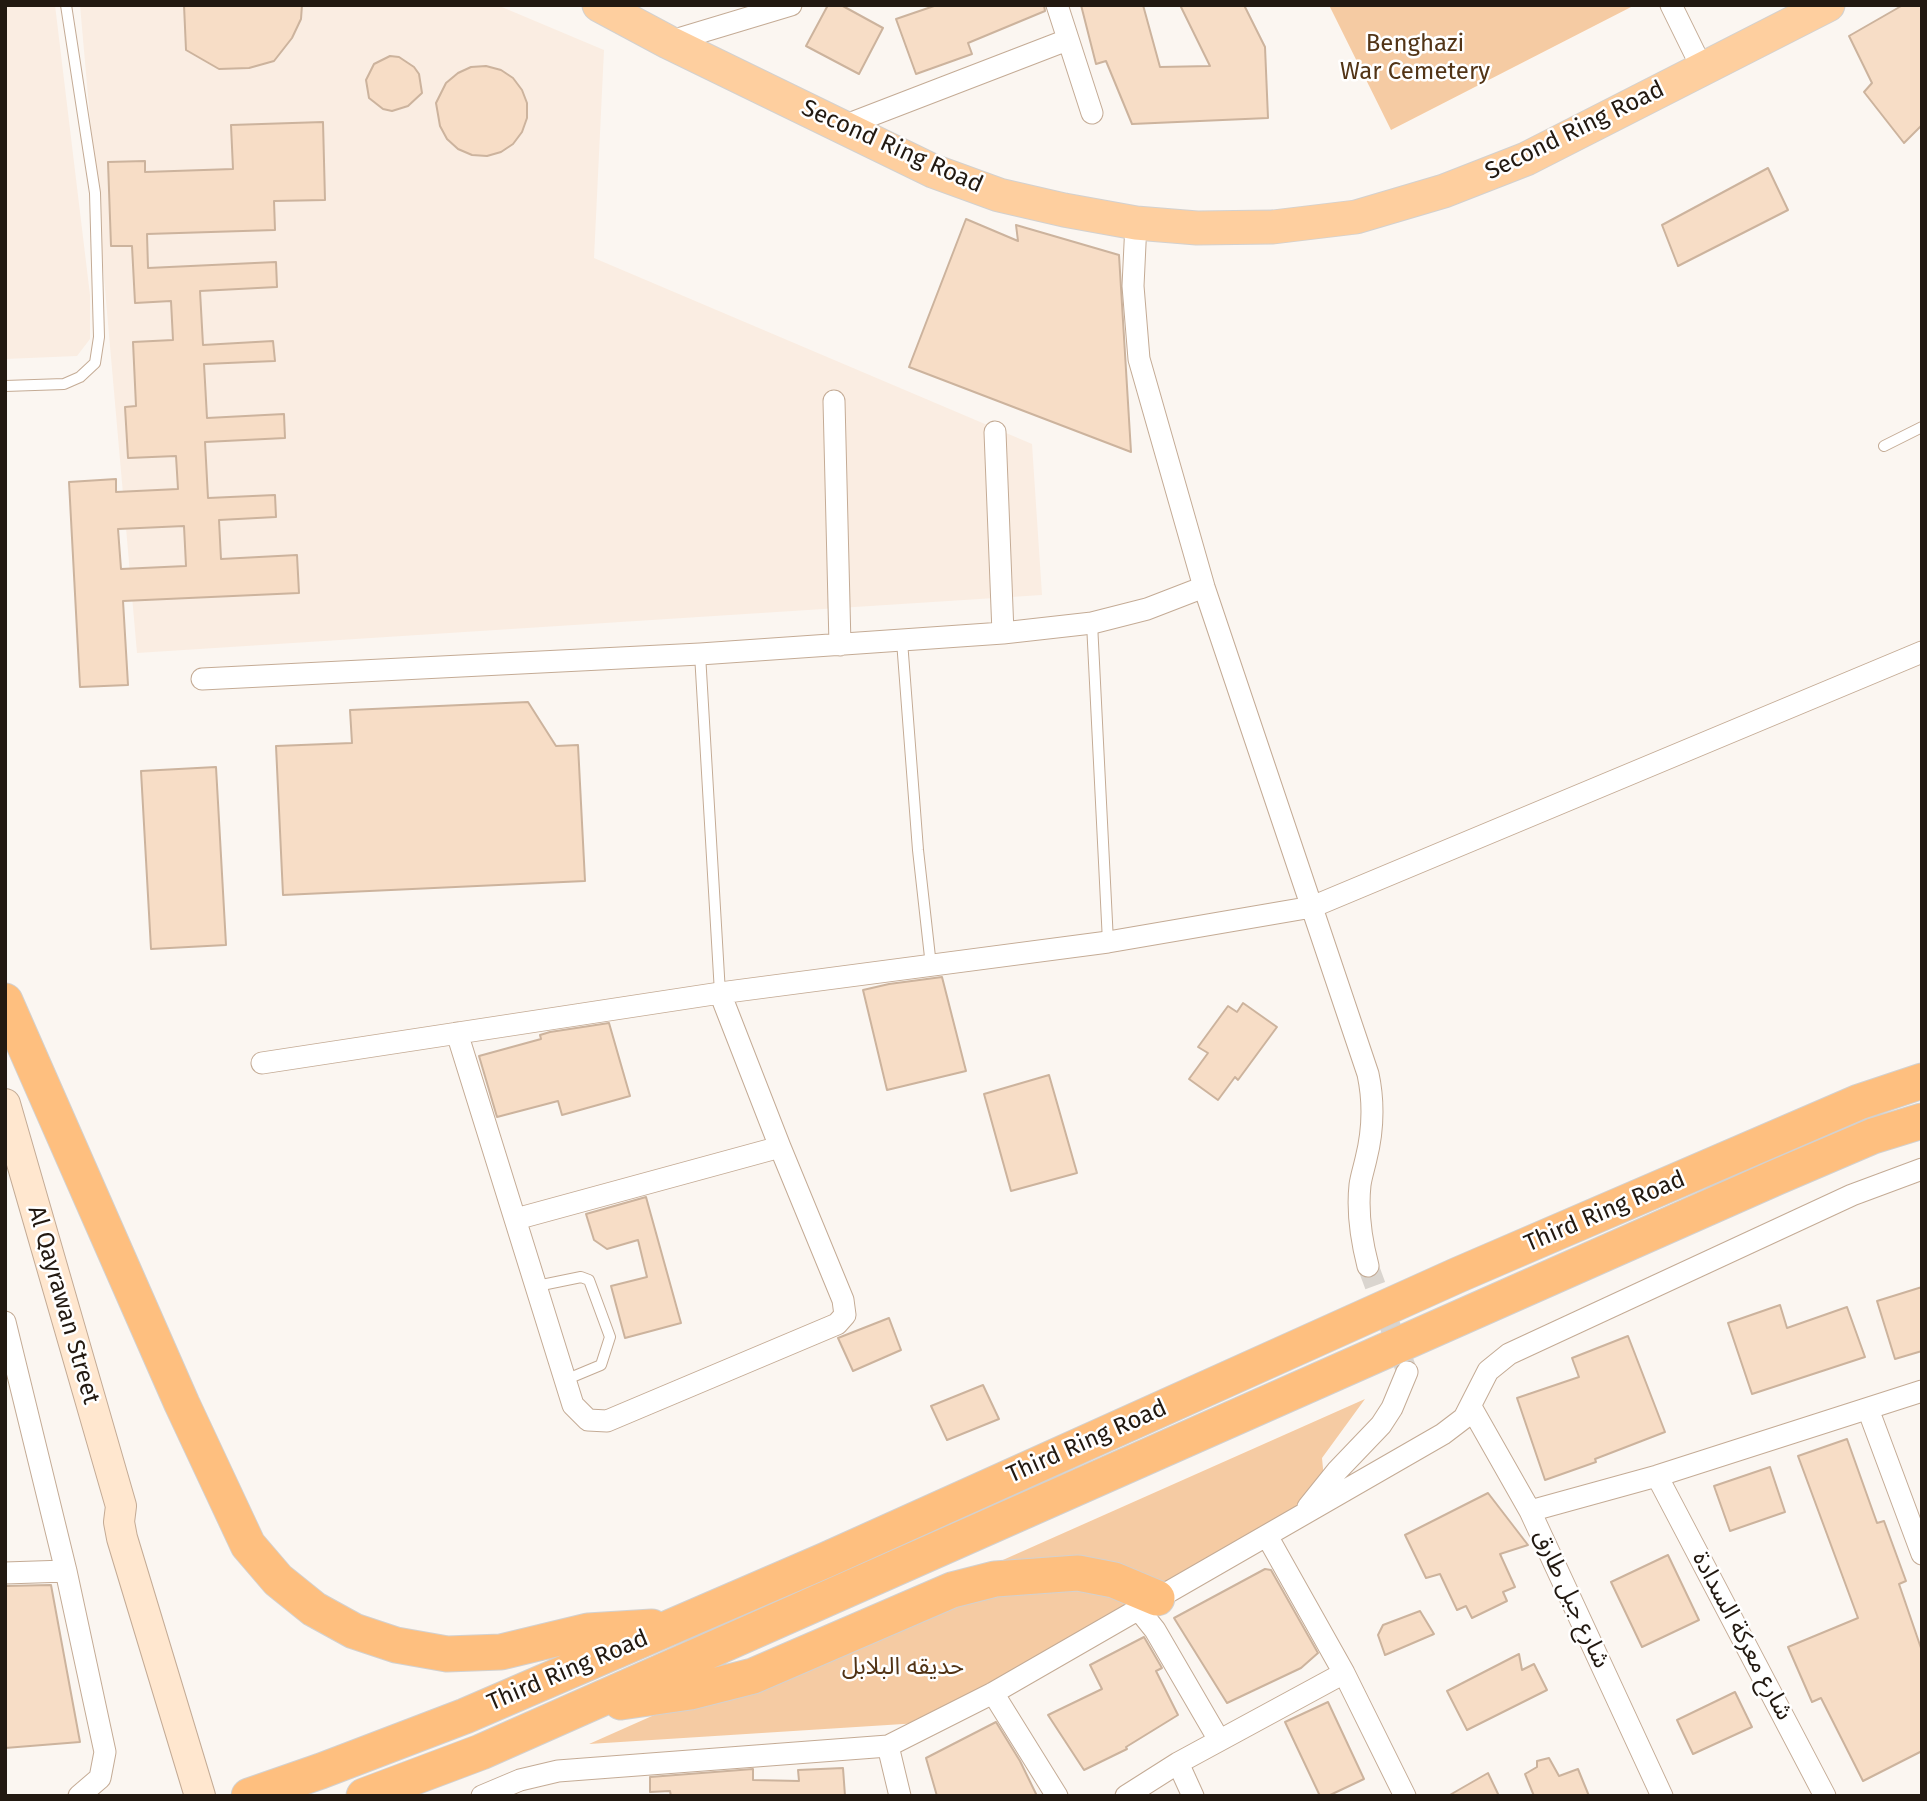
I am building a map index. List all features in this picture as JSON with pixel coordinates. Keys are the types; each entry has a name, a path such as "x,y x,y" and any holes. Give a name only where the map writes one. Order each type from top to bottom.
{"highway":[{"path":"5,1002 182,1404 248,1545 278,1580 314,1609 354,1631 396,1645 447,1654 501,1652 588,1631 639,1626 670,1628"},
{"name":"Third Ring Road","path":"249,1796 321,1772 465,1716 670,1628 1471,1270 1859,1102 1922,1081"},
{"name":"Third Ring Road","path":"364,1796 481,1752 1751,1188 1873,1136 1922,1121"},
{"path":"590,1704 657,1698 754,1676 952,1590 995,1578 1079,1573 1115,1580 1148,1604"}],"main road":[{"name":"Second Ring Road","path":"599,5 668,42 933,171 999,195 1136,223 1197,228 1273,227 1356,217 1444,191 1526,159 1828,5"},
{"name":"Al Qayrawan Street","path":"5,1104 121,1506 119,1522 122,1538 196,1746 222,1796"},
{"name":"Al Qayrawan Street","path":"196,1746 200,1796"}],"street":[{"path":"668,42 791,5"},
{"path":"1057,5 1092,113"},
{"path":"1671,5 1702,68"},
{"path":"841,127 1067,40"},
{"path":"1136,223 1133,286 1139,359 1204,587 1373,1095 1370,1139 1360,1181 1359,1203 1361,1235 1368,1266"},
{"path":"834,401 840,645"},
{"path":"995,432 1003,633"},
{"path":"202,679 700,654 1003,633 1092,624 1147,609 1204,587"},
{"path":"262,1063 720,993 1108,942 1311,907 1922,652"},
{"path":"457,1033 573,1405 588,1420 607,1421 837,1324 845,1315 844,1300 720,993"},
{"path":"516,1219 780,1147"},
{"path":"482,1796 520,1780 558,1770 888,1746 993,1693 1443,1434 1464,1418 1488,1371 1509,1354 1852,1195 1922,1169"},
{"path":"7,1335 66,1571 105,1752 100,1778 79,1796"},
{"path":"1301,1517 1337,1471 1381,1425 1392,1408 1407,1372"},
{"path":"1530,1511 1657,1476 1922,1391"},
{"name":"شارع جبل طارق","path":"1471,1407 1530,1511 1662,1796"},
{"path":"1868,1409 1922,1553"},
{"name":"شارع معركة السدادة","path":"1657,1476 1825,1796"},
{"path":"1267,1536 1344,1673 1405,1796"},
{"path":"5,1573 66,1571"},
{"path":"1148,1604 1155,1630 1219,1740"},
{"path":"1126,1796 1178,1763 1344,1673"},
{"path":"993,1693 1057,1796"},
{"path":"888,1746 900,1796"},
{"path":"1178,1763 1193,1796"}],"lane":[{"path":"5,386 64,384 80,377 95,363 99,337 95,193 66,5"},
{"path":"1884,446 1922,427"},
{"path":"1092,624 1108,942"},
{"path":"902,641 918,850 932,966"},
{"path":"700,654 720,993"},
{"path":"537,1286 581,1277 589,1280 610,1337 601,1365 565,1380"}],"shaded area":[{"path":"5,5 55,5 90,295 90,339 77,356 5,359"},
{"path":"80,5 497,5 604,50 594,258 1032,444 1042,595 137,653"}],"green space":[{"name":"Benghazi War Cemetery","path":"1329,5 1635,5 1391,130"},
{"name":"حديقه البلابل","path":"1365,1399 1322,1458 1325,1489 1087,1629 919,1723 589,1744"}],"building":[{"path":"184,5 302,5 301,19 292,38 274,61 249,68 219,69 186,50"},
{"path":"828,5 841,5 883,28 859,74 806,46"},
{"path":"937,5 1044,5 1045,11 968,43 972,54 916,74 896,19"},
{"path":"1081,5 1143,5 1160,67 1210,66 1180,5 1244,5 1265,47 1268,118 1132,124 1106,61 1096,64"},
{"path":"1903,5 1922,5 1922,125 1904,143 1864,92 1872,83 1849,36"},
{"path":"390,56 399,57 414,67 419,74 422,93 408,106 392,111 383,109 369,98 366,80 374,64"},
{"path":"486,66 501,70 513,78 527,103 527,118 522,132 513,144 501,152 487,156 472,155 458,149 447,139 440,126 436,103 446,83 458,73 471,67"},
{"path":"323,122 325,200 274,201 275,230 147,234 148,268 276,262 277,287 200,291 203,345 273,341 275,361 204,364 207,418 284,414 285,438 205,442 208,498 275,495 276,517 219,520 221,559 297,555 299,593 123,601 128,685 80,687 69,482 116,479 116,492 178,489 176,456 128,458 125,407 136,406 133,342 173,340 171,301 135,303 132,246 111,246 108,162 145,161 145,172 233,169 231,125","holes":["184,526 186,566 121,569 118,529"]},
{"path":"1768,168 1788,210 1678,266 1662,225"},
{"path":"966,219 1018,241 1016,225 1119,255 1131,452 909,367"},
{"path":"528,702 556,746 578,745 585,881 283,895 276,746 352,743 350,710"},
{"path":"216,767 226,945 151,949 141,771"},
{"path":"942,977 966,1071 887,1090 863,990"},
{"path":"1243,1003 1277,1027 1238,1080 1235,1077 1218,1100 1189,1079 1208,1053 1198,1047 1228,1006 1237,1012"},
{"path":"609,1023 630,1096 562,1115 558,1101 497,1117 479,1056 541,1039 540,1035 550,1032"},
{"path":"1049,1075 1077,1173 1011,1191 984,1094"},
{"path":"646,1197 681,1323 625,1338 611,1286 647,1277 638,1240 607,1249 594,1240 586,1214"},
{"path":"1922,1287 1922,1351 1895,1359 1877,1301"},
{"path":"1780,1305 1787,1328 1847,1307 1865,1357 1752,1394 1728,1323"},
{"path":"889,1318 901,1350 853,1371 838,1338"},
{"path":"1628,1336 1665,1432 1595,1459 1596,1462 1545,1480 1517,1398 1579,1377 1572,1358"},
{"path":"983,1385 999,1419 947,1440 931,1406"},
{"path":"1847,1439 1877,1523 1884,1521 1906,1581 1899,1584 1922,1651 1922,1751 1863,1781 1821,1698 1812,1702 1788,1647 1858,1618 1798,1456"},
{"path":"1770,1467 1785,1512 1730,1531 1714,1486"},
{"path":"1488,1493 1528,1545 1500,1554 1515,1587 1503,1592 1507,1601 1472,1618 1466,1606 1457,1610 1440,1574 1426,1578 1405,1535"},
{"path":"1668,1555 1699,1620 1642,1647 1611,1582"},
{"path":"1265,1569 1271,1570 1318,1653 1301,1668 1227,1703 1174,1618"},
{"path":"51,1585 80,1742 5,1748 5,1586"},
{"path":"1420,1611 1434,1634 1385,1655 1378,1635 1383,1625"},
{"path":"1144,1637 1162,1668 1156,1671 1178,1715 1126,1747 1127,1749 1084,1770 1048,1715 1102,1689 1090,1665"},
{"path":"1519,1654 1522,1670 1534,1664 1547,1690 1467,1730 1447,1691"},
{"path":"1735,1692 1752,1727 1693,1754 1677,1720"},
{"path":"1328,1702 1364,1779 1328,1796 1320,1796 1285,1722"},
{"path":"996,1722 1037,1796 937,1796 926,1758"},
{"path":"1549,1758 1559,1776 1578,1769 1589,1796 1534,1796 1525,1774 1537,1767 1537,1761"},
{"path":"843,1768 845,1796 671,1796 670,1791 650,1792 650,1777 753,1769 753,1780 799,1781 798,1770"},
{"path":"1488,1773 1499,1796 1448,1796"}],"tunnel":[{"path":"1368,1266 1407,1372"}]}
